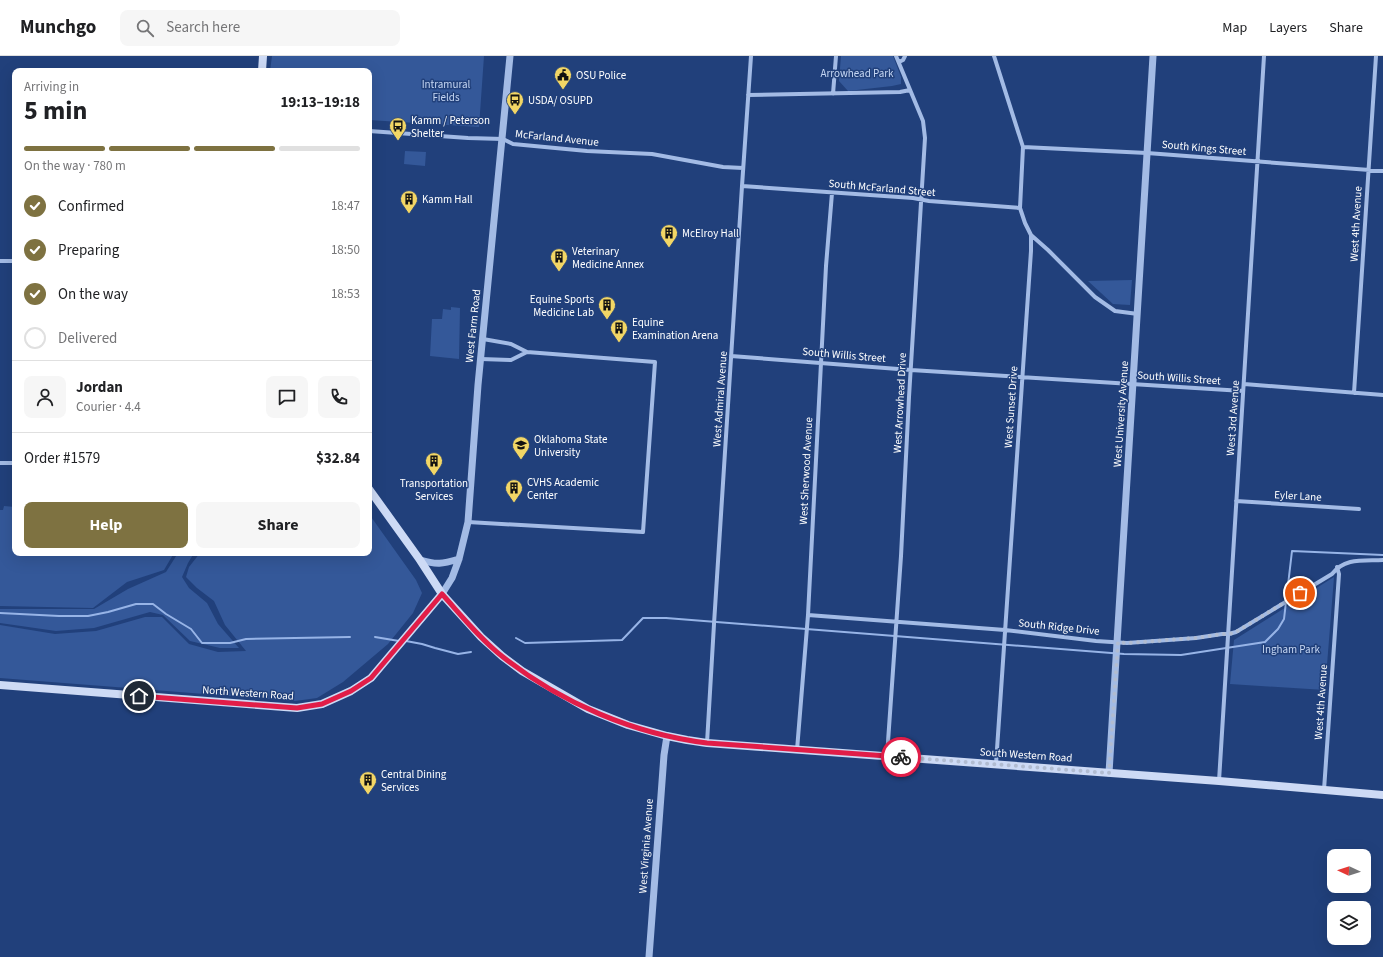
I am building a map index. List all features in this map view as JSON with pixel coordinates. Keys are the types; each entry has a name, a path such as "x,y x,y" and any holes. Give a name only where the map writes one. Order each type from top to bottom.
{"main road":[{"path":"262,68 263,56"},
{"path":"372,493 420,560 442,594 481,637 502,656 522,671 588,709 628,725 667,736"},
{"name":"North Western Road","path":"0,685 297,708 322,704 351,691 371,678 442,594"},
{"name":"South Western Road","path":"667,736 707,743 1219,781 1383,795"}],"street":[{"name":"West Farm Road","path":"442,594 452,578 459,559 468,522 481,359 510,56"},
{"name":"West Admiral Avenue","path":"707,743 751,56"},
{"path":"833,94 836,56"},
{"name":"West Arrowhead Drive","path":"886,756 901,556 925,138 923,121 896,56"},
{"path":"899,62 903,60 905,56"},
{"name":"West Sunset Drive","path":"994,56 1023,147 1020,208 1030,235 1031,251 1021,377 996,764"},
{"name":"West University Avenue","path":"1109,773 1138,314 1152,56"},
{"name":"West 3rd Avenue","path":"1219,781 1264,56"},
{"name":"West 4th Avenue","path":"1354,393 1376,56"},
{"path":"748,95 900,92 910,90"},
{"name":"McFarland Avenue","path":"372,131 503,139 513,144 652,154 723,167 743,168"},
{"name":"South Kings Street","path":"1023,147 1147,153 1383,171"},
{"name":"South McFarland Street","path":"742,186 922,199 1020,208"},
{"name":"West Sherwood Avenue","path":"797,750 808,615 826,266 832,192"},
{"path":"1030,235 1096,297 1108,306 1115,311 1138,314"},
{"path":"0,261 12,261"},
{"path":"468,522 643,532 656,362 527,352 511,344 483,339"},
{"path":"481,359 511,360 527,352"},
{"name":"South Willis Street","path":"731,356 911,370 1243,391"},
{"path":"1244,384 1383,395"},
{"path":"0,463 12,463"},
{"name":"Eyler Lane","path":"1236,501 1359,509"},
{"path":"420,560 442,564 459,559"},
{"name":"South Ridge Drive","path":"808,615 1005,630 1118,645 1181,639 1236,632 1332,574 1337,567 1350,561 1383,560"},
{"name":"West 4th Avenue","path":"1324,790 1339,574 1337,567"},
{"name":"West Virginia Avenue","path":"649,957 664,755 667,736"}],"green space":[{"name":"Intramural Fields","path":"272,56 484,56 479,127 372,120 372,68 270,68"},
{"name":"Arrowhead Park","path":"841,56 893,56 901,77 901,84 848,91 839,81"},
{"path":"405,151 426,152 425,166 404,164"},
{"path":"1132,280 1130,305 1113,304 1088,281"},
{"path":"451,307 460,308 459,359 430,356 432,319 442,319 443,309 451,310"},
{"path":"4,506 12,507 12,556 172,556 164,570 127,582 93,608 0,606 0,510 3,510"},
{"path":"372,518 416,580 422,593 413,613 388,644 343,682 317,698 295,701 0,678 0,625 55,634 96,631 145,617 162,617 189,644 218,652 246,651 225,625 214,601 186,577 189,567 198,556 372,556"},
{"path":"176,556 192,556 182,577 189,588 207,603 218,624 239,648 220,648 190,641 163,615 150,612 94,628 56,631 0,623 0,609 94,609 128,589 166,572"},
{"name":"Ingham Park","path":"1334,577 1325,690 1230,684 1234,640"}],"waterway":[{"path":"516,638 525,643 622,640 643,618 666,618 1124,654 1181,655 1265,642 1278,629 1284,619 1292,551 1383,555"},
{"path":"0,613 88,616 136,604 153,604 166,614 191,629 202,643 230,643 246,639 350,637"},
{"path":"375,637 399,641"},
{"path":"406,641 458,654 471,652"}],"way so far":[{"path":"901,757 1109,773 1118,642 1127,643 1229,634 1236,632 1300,593"}],"place":[{"name":"OSU Police","path":"563,90"},
{"name":"USDA/ OSUPD","path":"515,115"},
{"name":"Kamm / Peterson Shelter","path":"398,141"},
{"name":"Kamm Hall","path":"409,214"},
{"name":"McElroy Hall","path":"669,248"},
{"name":"Veterinary Medicine Annex","path":"559,272"},
{"name":"Equine Sports Medicine Lab","path":"607,320"},
{"name":"Equine Examination Arena","path":"619,343"},
{"name":"Oklahoma State University","path":"521,460"},
{"name":"Transportation Services","path":"434,476"},
{"name":"CVHS Academic Center","path":"514,503"},
{"name":"Central Dining Services","path":"368,795"}],"route":[{"path":"139,696 297,708 322,704 351,691 371,678 442,594 481,637 502,656 522,671 556,692 588,709 628,725 667,736 707,743 901,757"}]}
